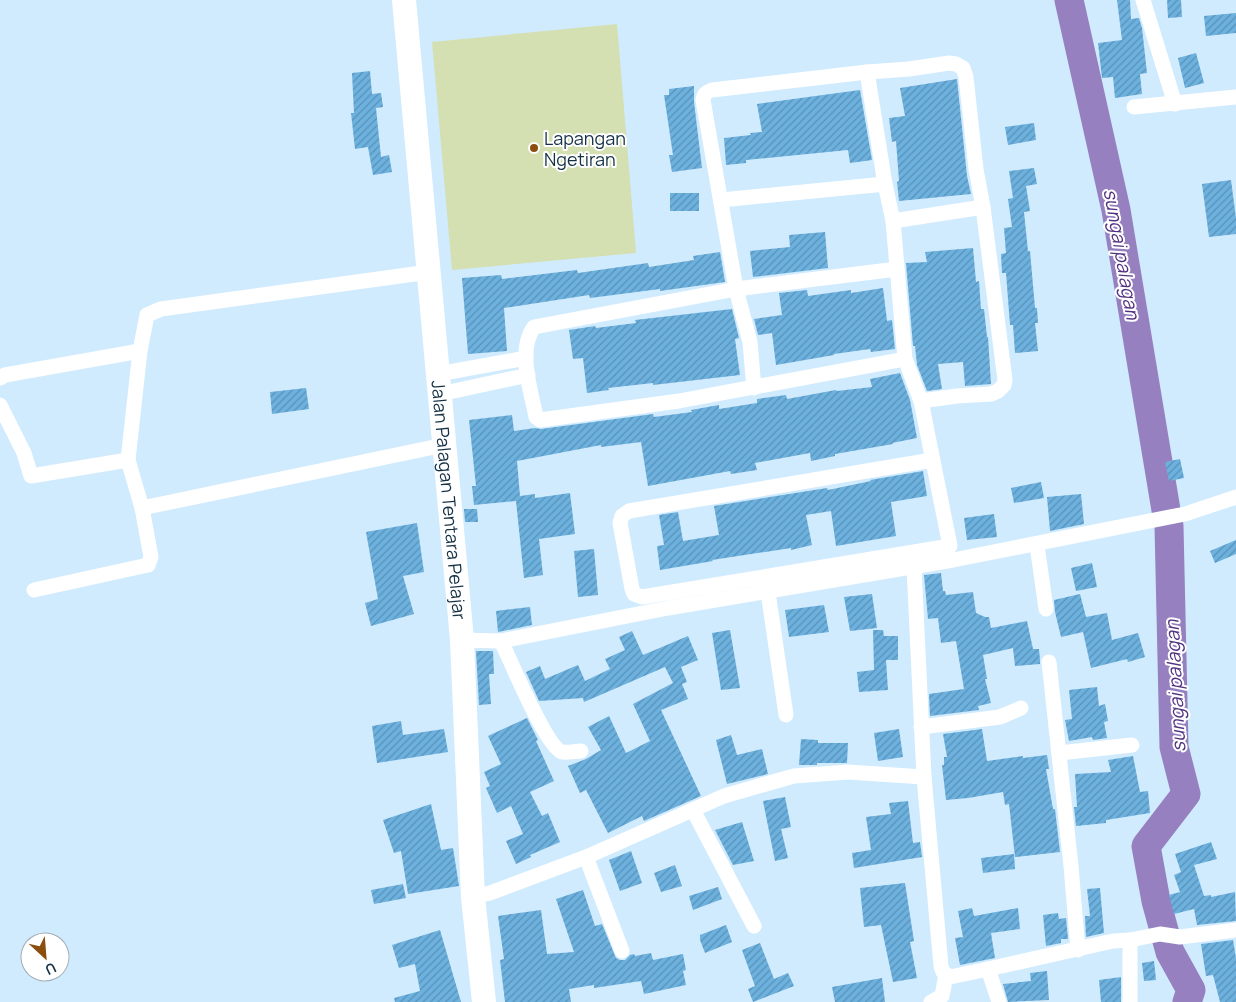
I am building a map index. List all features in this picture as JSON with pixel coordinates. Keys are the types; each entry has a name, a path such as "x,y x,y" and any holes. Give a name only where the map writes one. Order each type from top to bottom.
{"main road":[{"name":"Jalan Palagan Tentara Pelajar","path":"404,0 462,640 473,897 484,1002"}],"street":[{"path":"1143,0 1175,104"},
{"path":"754,388 750,342 736,289 703,100 706,92 949,63 963,68 966,77 976,169 983,207 1005,380 1004,385 998,391 991,394 921,401"},
{"path":"868,72 885,184 893,221 904,359 921,401 950,546 642,597 634,594 630,584 620,524 622,516 629,511 932,460"},
{"path":"1134,107 1236,97"},
{"path":"721,200 885,184"},
{"path":"893,221 983,207"},
{"path":"897,269 736,289 534,327 528,335 526,358 536,417 540,420 679,401 904,359"},
{"path":"34,590 148,565 151,557 142,508 128,460 140,351 147,315 161,309 429,272"},
{"path":"0,378 5,375 140,351"},
{"path":"439,384 526,358"},
{"path":"439,384 528,375"},
{"path":"0,405 24,453 31,476 128,460"},
{"path":"142,508 444,445"},
{"path":"462,640 502,641 668,608 1037,545 1185,514 1236,497"},
{"path":"1037,545 1046,608"},
{"path":"914,567 924,777 941,966 946,975 942,996 932,1002"},
{"path":"735,582 738,597"},
{"path":"768,592 786,714"},
{"path":"502,641 533,710 555,748 562,752 581,751"},
{"path":"1049,662 1078,950"},
{"path":"921,727 1000,717 1021,708"},
{"path":"1059,753 1132,745"},
{"path":"473,897 490,893 586,857 724,796 794,776 848,772 924,777"},
{"path":"693,810 754,926"},
{"path":"586,857 622,951"},
{"path":"946,975 950,977 1114,941 1160,934 1180,936 1236,930"},
{"path":"1130,940 1130,1002"},
{"path":"988,969 999,1002"}],"green space":[{"name":"Lapangan Ngetiran","path":"617,24 636,253 452,270 432,42"}],"building":[{"path":"1117,0 1130,0 1131,19 1139,18 1142,28 1147,73 1140,74 1142,94 1115,98 1113,77 1102,78 1098,43 1122,40"},
{"path":"1167,0 1181,0 1182,17 1168,18"},
{"path":"1236,13 1236,33 1206,36 1204,16"},
{"path":"1196,53 1204,83 1185,88 1178,58"},
{"path":"370,71 372,94 381,93 383,107 376,108 381,157 389,155 392,172 373,175 368,147 355,149 351,113 354,113 352,73"},
{"path":"957,79 967,176 971,194 899,201 896,141 892,142 889,118 905,116 900,88"},
{"path":"694,86 694,102 702,168 672,172 669,155 673,155 664,95 669,95 669,89"},
{"path":"860,90 872,160 850,163 848,150 746,160 746,163 726,165 724,138 762,132 757,104"},
{"path":"1034,123 1036,140 1008,145 1005,127"},
{"path":"1034,168 1037,184 1026,186 1030,211 1024,212 1028,251 1030,251 1035,308 1037,308 1038,323 1035,323 1038,351 1015,353 1013,325 1010,325 1006,273 1002,273 1001,254 1006,253 1004,228 1012,227 1008,199 1013,198 1009,171"},
{"path":"1231,180 1236,234 1209,237 1202,184"},
{"path":"670,193 699,193 699,211 670,211"},
{"path":"825,232 828,268 753,277 750,251 790,247 789,235"},
{"path":"973,248 976,282 979,281 981,309 984,309 988,337 991,384 965,386 963,362 938,364 942,389 927,391 917,365 915,346 913,346 906,263 927,262 925,252"},
{"path":"720,252 725,282 590,298 589,295 504,308 507,351 468,354 462,278 501,275 502,279 577,270 578,273 648,263 649,267 694,260 693,256"},
{"path":"883,288 887,321 892,320 895,349 871,352 870,349 776,365 772,333 758,335 754,319 782,315 779,293 807,290 808,296 851,290 851,293"},
{"path":"732,309 739,338 735,339 740,375 608,388 609,390 587,393 583,358 573,359 569,330 636,323 635,320"},
{"path":"900,373 910,400 917,438 893,444 835,454 835,456 811,461 810,453 755,463 757,470 731,474 730,471 648,486 641,442 601,447 601,445 517,461 520,496 535,494 535,498 570,493 575,534 539,539 543,575 524,578 516,501 474,505 472,486 476,486 469,420 512,415 514,431 653,414 654,417 692,412 691,410 719,405 719,409 757,403 757,399 786,395 787,399 836,390 872,387 870,379"},
{"path":"306,388 309,409 272,414 270,392"},
{"path":"1180,459 1184,478 1169,481 1165,462"},
{"path":"923,471 927,496 891,502 896,536 836,546 831,511 806,515 812,545 791,550 791,548 712,560 660,570 657,546 664,545 659,515 678,512 683,541 719,535 714,506 827,488 828,490 870,480"},
{"path":"1041,482 1044,498 1014,503 1011,488"},
{"path":"1081,494 1084,524 1050,531 1047,497"},
{"path":"464,509 477,509 478,522 465,522"},
{"path":"994,514 997,537 967,540 964,518"},
{"path":"417,523 424,572 403,576 414,614 371,626 365,603 378,599 366,532"},
{"path":"1236,540 1236,554 1215,563 1210,551"},
{"path":"594,549 598,595 578,597 574,551"},
{"path":"1092,563 1097,587 1076,591 1071,568"},
{"path":"941,573 943,591 945,591 946,595 973,592 976,613 989,617 991,628 1027,621 1033,649 1039,649 1040,664 1015,666 1013,648 983,655 987,679 985,679 991,703 978,706 979,710 930,716 929,694 964,689 956,641 941,643 938,618 928,619 924,575"},
{"path":"872,594 877,628 850,631 844,597"},
{"path":"1080,594 1086,617 1107,613 1112,640 1138,633 1145,657 1128,662 1127,659 1091,668 1083,632 1061,637 1055,612 1054,600"},
{"path":"824,605 829,632 789,637 785,610"},
{"path":"530,607 532,625 498,632 496,611"},
{"path":"730,630 740,688 721,690 712,633"},
{"path":"873,630 883,630 884,636 898,636 898,660 886,660 888,690 859,692 857,672 874,670"},
{"path":"632,631 643,655 688,636 698,660 681,667 687,682 682,684 688,699 661,710 701,796 644,821 642,816 608,833 586,790 580,793 568,766 586,759 601,750 588,727 609,716 626,753 650,741 633,704 673,683 665,667 584,702 583,698 539,701 526,672 540,666 545,679 578,665 585,681 610,669 605,659 625,650 619,637"},
{"path":"476,651 493,651 494,674 489,674 491,704 479,705"},
{"path":"1097,687 1099,706 1105,704 1108,721 1104,722 1107,738 1093,740 1092,737 1069,741 1065,720 1072,719 1069,690"},
{"path":"527,718 554,781 530,792 542,816 548,813 560,842 530,855 531,857 516,864 506,841 523,834 511,806 497,813 486,788 490,786 484,772 501,764 488,736"},
{"path":"401,721 403,735 444,729 448,752 377,763 372,726"},
{"path":"899,729 903,757 878,761 874,733"},
{"path":"982,729 987,761 1047,755 1049,769 1046,769 1053,809 1055,809 1060,852 1015,857 1009,804 1005,805 1003,792 946,800 942,765 944,765 944,757 947,757 943,734"},
{"path":"731,735 737,755 762,749 768,774 727,784 716,740"},
{"path":"801,739 818,740 818,743 848,743 847,763 799,765"},
{"path":"1133,756 1140,792 1148,791 1150,813 1106,820 1106,823 1076,826 1074,807 1077,807 1075,774 1111,772 1108,760"},
{"path":"785,797 791,827 781,829 788,858 775,861 763,801"},
{"path":"908,801 913,843 920,842 922,857 854,868 852,853 871,850 866,817 891,814 889,803"},
{"path":"431,804 441,850 453,848 459,886 408,894 401,851 394,853 383,820"},
{"path":"742,822 754,861 733,865 715,830"},
{"path":"1211,842 1217,859 1194,865 1204,896 1211,895 1211,897 1235,892 1236,921 1197,925 1194,909 1174,914 1169,895 1180,892 1174,875 1181,872 1175,854"},
{"path":"631,851 642,883 620,891 609,860"},
{"path":"1014,854 1015,869 983,873 981,858"},
{"path":"675,865 682,886 661,892 654,873"},
{"path":"905,883 914,941 910,942 917,978 893,982 881,925 864,927 860,888"},
{"path":"403,884 406,898 374,904 371,890"},
{"path":"718,887 722,899 693,910 689,896"},
{"path":"1100,888 1104,933 1086,937 1085,916 1090,916 1087,889"},
{"path":"583,890 595,926 602,924 616,958 625,960 630,955 651,953 653,960 683,954 686,970 683,971 686,985 644,994 641,981 594,988 594,985 569,989 571,1002 505,1002 500,960 504,959 498,916 541,910 547,954 574,952 556,899"},
{"path":"972,908 974,916 1018,908 1020,929 991,933 995,958 960,965 955,938 963,937 958,911"},
{"path":"1058,913 1059,919 1066,918 1068,939 1061,939 1061,943 1046,946 1043,915"},
{"path":"726,925 732,942 705,953 700,935"},
{"path":"440,930 461,1002 395,1002 394,998 420,991 415,964 399,968 392,945"},
{"path":"1233,940 1236,958 1236,1002 1220,1002 1213,975 1206,976 1201,944"},
{"path":"760,943 774,979 788,973 794,986 753,1002 748,989 755,986 742,950"},
{"path":"1154,961 1156,980 1144,981 1142,963"},
{"path":"1047,971 1049,1000 1008,1002 1003,984 1031,981 1030,973"},
{"path":"1121,977 1121,1002 1101,1002 1099,980"},
{"path":"882,978 885,1002 835,1002 832,987"}],"waterway":[{"name":"sungai palagan","path":"1069,0 1116,210 1166,510"},
{"name":"sungai palagan","path":"1169,526 1174,747 1186,794 1146,846 1156,901 1170,952 1191,990 1187,1002"}],"place":[{"name":"Lapangan Ngetiran","path":"534,148"}]}
